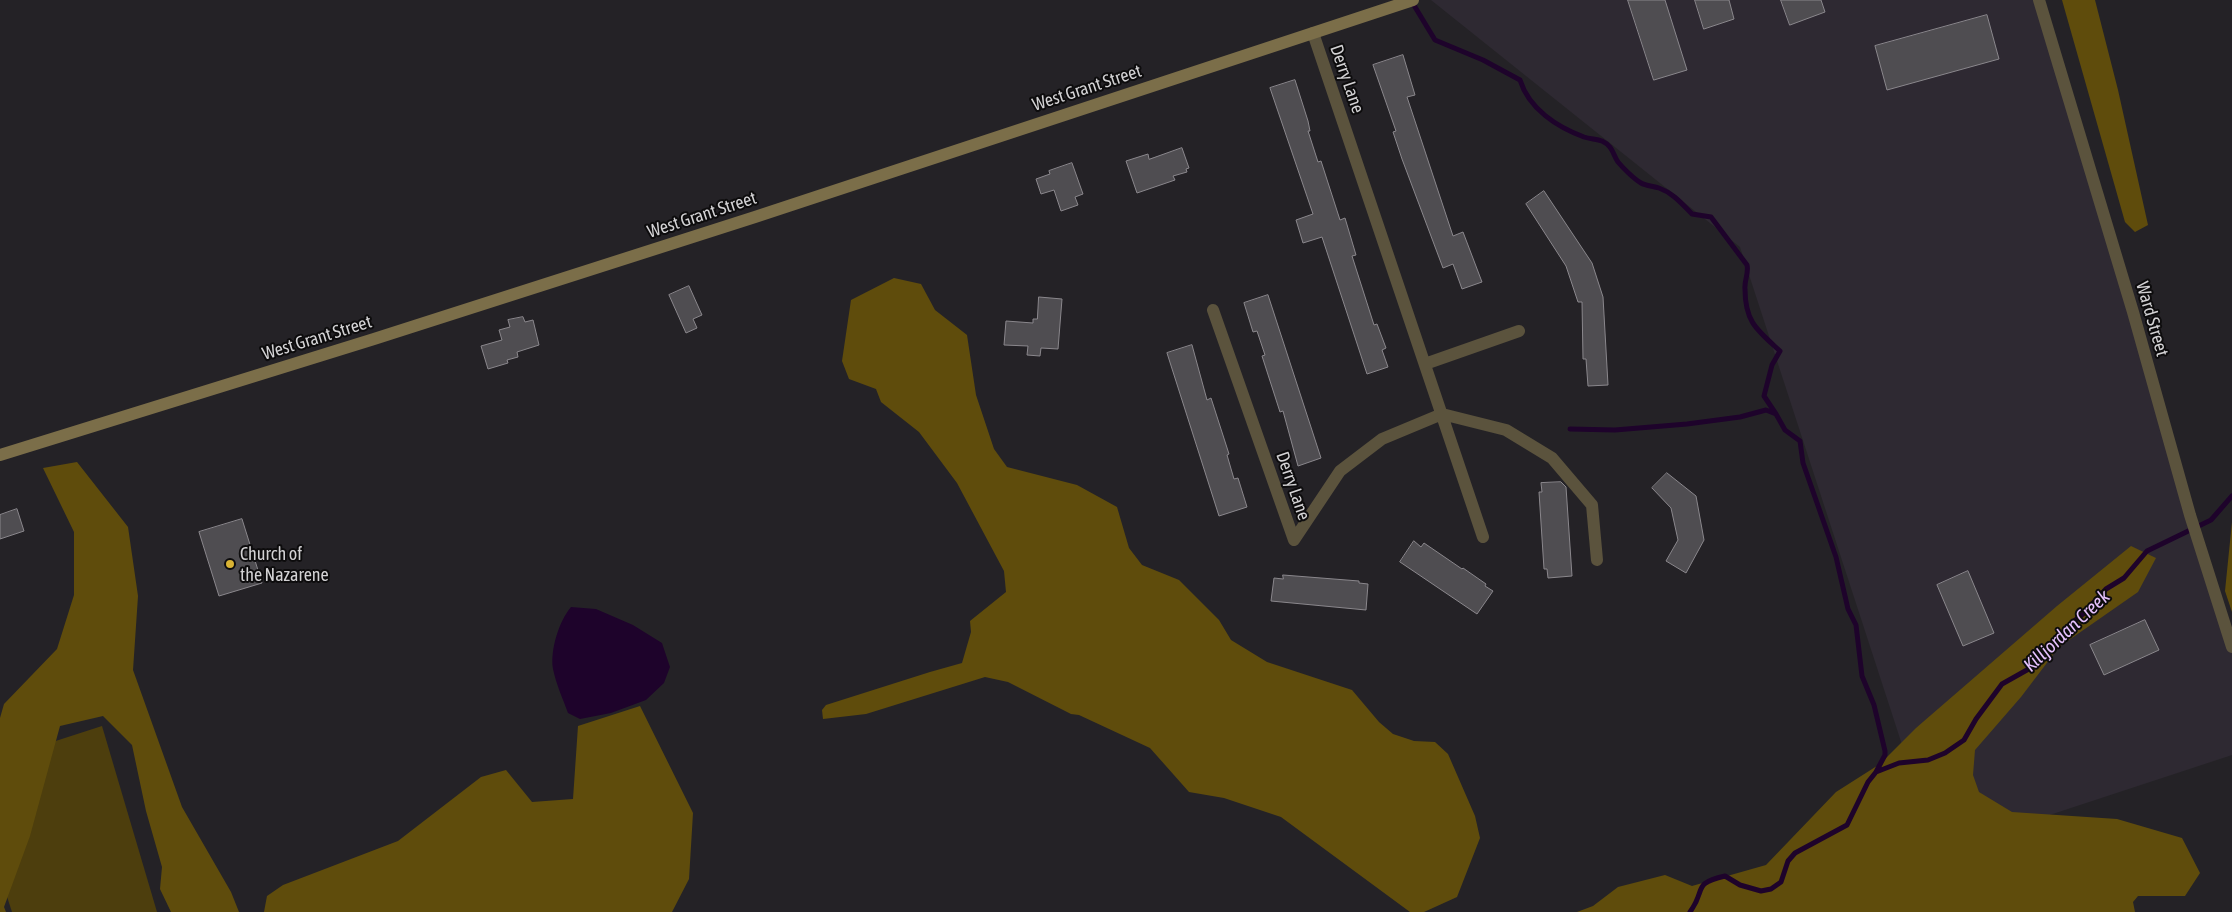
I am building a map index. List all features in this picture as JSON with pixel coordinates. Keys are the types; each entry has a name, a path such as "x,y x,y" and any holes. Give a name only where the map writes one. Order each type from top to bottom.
{"main road":[{"name":"West Grant Street","path":"0,455 662,246 1413,0"}],"street":[{"name":"Ward Street","path":"2039,0 2133,312 2190,515 2232,647"},
{"name":"Derry Lane","path":"1313,32 1483,537"},
{"name":"Derry Lane","path":"1213,310 1294,540 1340,471 1382,439 1442,414"},
{"path":"1425,364 1519,331"},
{"path":"1442,414 1506,430 1552,458 1592,505 1597,560"}],"shaded area":[{"path":"1431,0 2039,0 2232,647 2232,755 1937,852 1740,247"},
{"path":"2062,0 2095,0 2118,90 2148,225 2135,232 2125,222"},
{"path":"894,278 921,284 935,310 967,335 976,395 994,449 1007,467 1077,485 1117,507 1129,548 1142,565 1179,580 1219,620 1231,640 1267,662 1352,690 1379,722 1393,734 1414,741 1435,742 1448,754 1475,816 1480,838 1457,897 1424,912 1410,912 1281,817 1224,798 1189,792 1150,748 1079,715 1071,714 1008,682 985,677 866,714 823,719 822,710 826,705 962,663 971,632 970,621 1006,592 1004,571 957,483 919,432 881,402 876,389 849,379 842,361 851,300"},
{"path":"77,462 128,527 138,596 133,670 182,807 231,892 239,912 171,912 160,889 162,867 146,811 132,745 103,716 60,726 30,836 4,907 6,912 0,912 0,718 4,704 57,649 74,595 74,532 43,468"},
{"path":"2232,522 2232,612 2225,591"},
{"path":"2131,546 2156,558 2138,592 2059,647 2021,697 1975,750 1973,775 1979,792 2012,812 2117,819 2182,838 2200,873 2185,896 2138,896 2133,902 2135,912 1577,912 1593,906 1618,887 1665,875 1692,886 1766,865 1836,792 1880,764 1916,728 2057,606"},
{"path":"571,607 596,609 633,625 662,643 670,667 664,683 646,700 611,713 580,719 568,713 556,680 552,661 556,636"},
{"path":"640,706 693,813 689,879 672,912 264,912 267,896 283,885 398,841 481,777 506,770 532,802 573,799 578,726"},
{"path":"102,726 157,912 12,912 0,875 0,759"}],"building":[{"path":"1628,0 1665,0 1687,70 1654,80"},
{"path":"1695,0 1729,0 1734,19 1704,29"},
{"path":"1781,0 1821,0 1825,12 1790,25"},
{"path":"1987,15 1999,59 1887,90 1875,46"},
{"path":"1403,55 1415,95 1407,97 1453,236 1463,232 1482,282 1462,289 1453,264 1443,268 1402,159 1393,132 1396,131 1373,65"},
{"path":"1295,80 1318,162 1321,161 1340,220 1345,218 1356,255 1352,256 1374,325 1377,324 1386,348 1382,350 1388,367 1367,374 1322,237 1303,243 1296,220 1313,214 1270,88"},
{"path":"1182,148 1189,168 1186,169 1187,172 1173,176 1175,180 1137,193 1126,161 1148,154 1149,159"},
{"path":"1072,163 1083,194 1075,197 1078,205 1061,211 1054,190 1041,194 1036,179 1050,174 1049,171"},
{"path":"1544,191 1592,263 1603,297 1608,385 1588,386 1586,359 1583,359 1582,302 1578,302 1566,266 1526,204"},
{"path":"689,286 702,315 693,319 697,328 686,333 669,295"},
{"path":"1268,295 1321,458 1298,466 1283,411 1280,412 1262,356 1265,355 1257,331 1253,332 1244,303"},
{"path":"1039,297 1062,299 1058,349 1041,348 1040,356 1027,355 1028,346 1004,345 1006,321 1033,323 1033,319 1037,319"},
{"path":"523,317 525,322 533,320 539,345 517,352 518,357 507,360 508,363 488,369 481,346 502,340 499,330 510,327 508,320"},
{"path":"1192,345 1207,400 1211,398 1229,454 1227,455 1234,479 1238,478 1247,507 1219,516 1167,353"},
{"path":"1667,473 1696,496 1704,540 1686,573 1666,561 1678,540 1671,508 1652,488"},
{"path":"1561,482 1566,487 1572,576 1548,578 1547,569 1544,569 1539,492 1542,492 1541,483"},
{"path":"17,509 24,531 0,539 0,515"},
{"path":"242,519 262,583 219,596 199,532"},
{"path":"1414,541 1421,547 1424,543 1486,584 1485,586 1493,591 1477,614 1400,562"},
{"path":"1968,571 1994,633 1963,646 1937,585"},
{"path":"1283,575 1359,581 1359,583 1368,584 1366,610 1271,601 1274,578 1283,579"},
{"path":"2145,620 2159,650 2104,675 2090,645"}],"waterway":[{"path":"1412,2 1435,40 1483,60 1520,80 1530,100 1545,116 1574,133 1606,143 1611,148 1618,162 1638,181 1669,193 1692,214 1711,217 1747,265 1745,286 1747,310 1750,318 1759,331 1780,351 1772,365 1764,396 1776,414"},
{"path":"1570,429 1615,430 1687,424 1740,417 1766,410 1776,414 1785,430 1800,441 1803,463 1836,557 1848,609 1856,625 1862,676 1874,705 1885,751 1885,755 1876,772"},
{"name":"Killjordan Creek","path":"1690,912 1703,885 1714,879 1725,876 1740,885 1761,891 1771,889 1781,882 1788,861 1795,853 1847,825 1868,782 1876,772 1899,763 1928,760 1945,753 1964,740 1976,719 2002,684 2034,666 2073,622 2106,589 2124,578 2147,551 2211,520 2232,496"}],"place":[{"name":"Church of the Nazarene","path":"230,564"}]}
